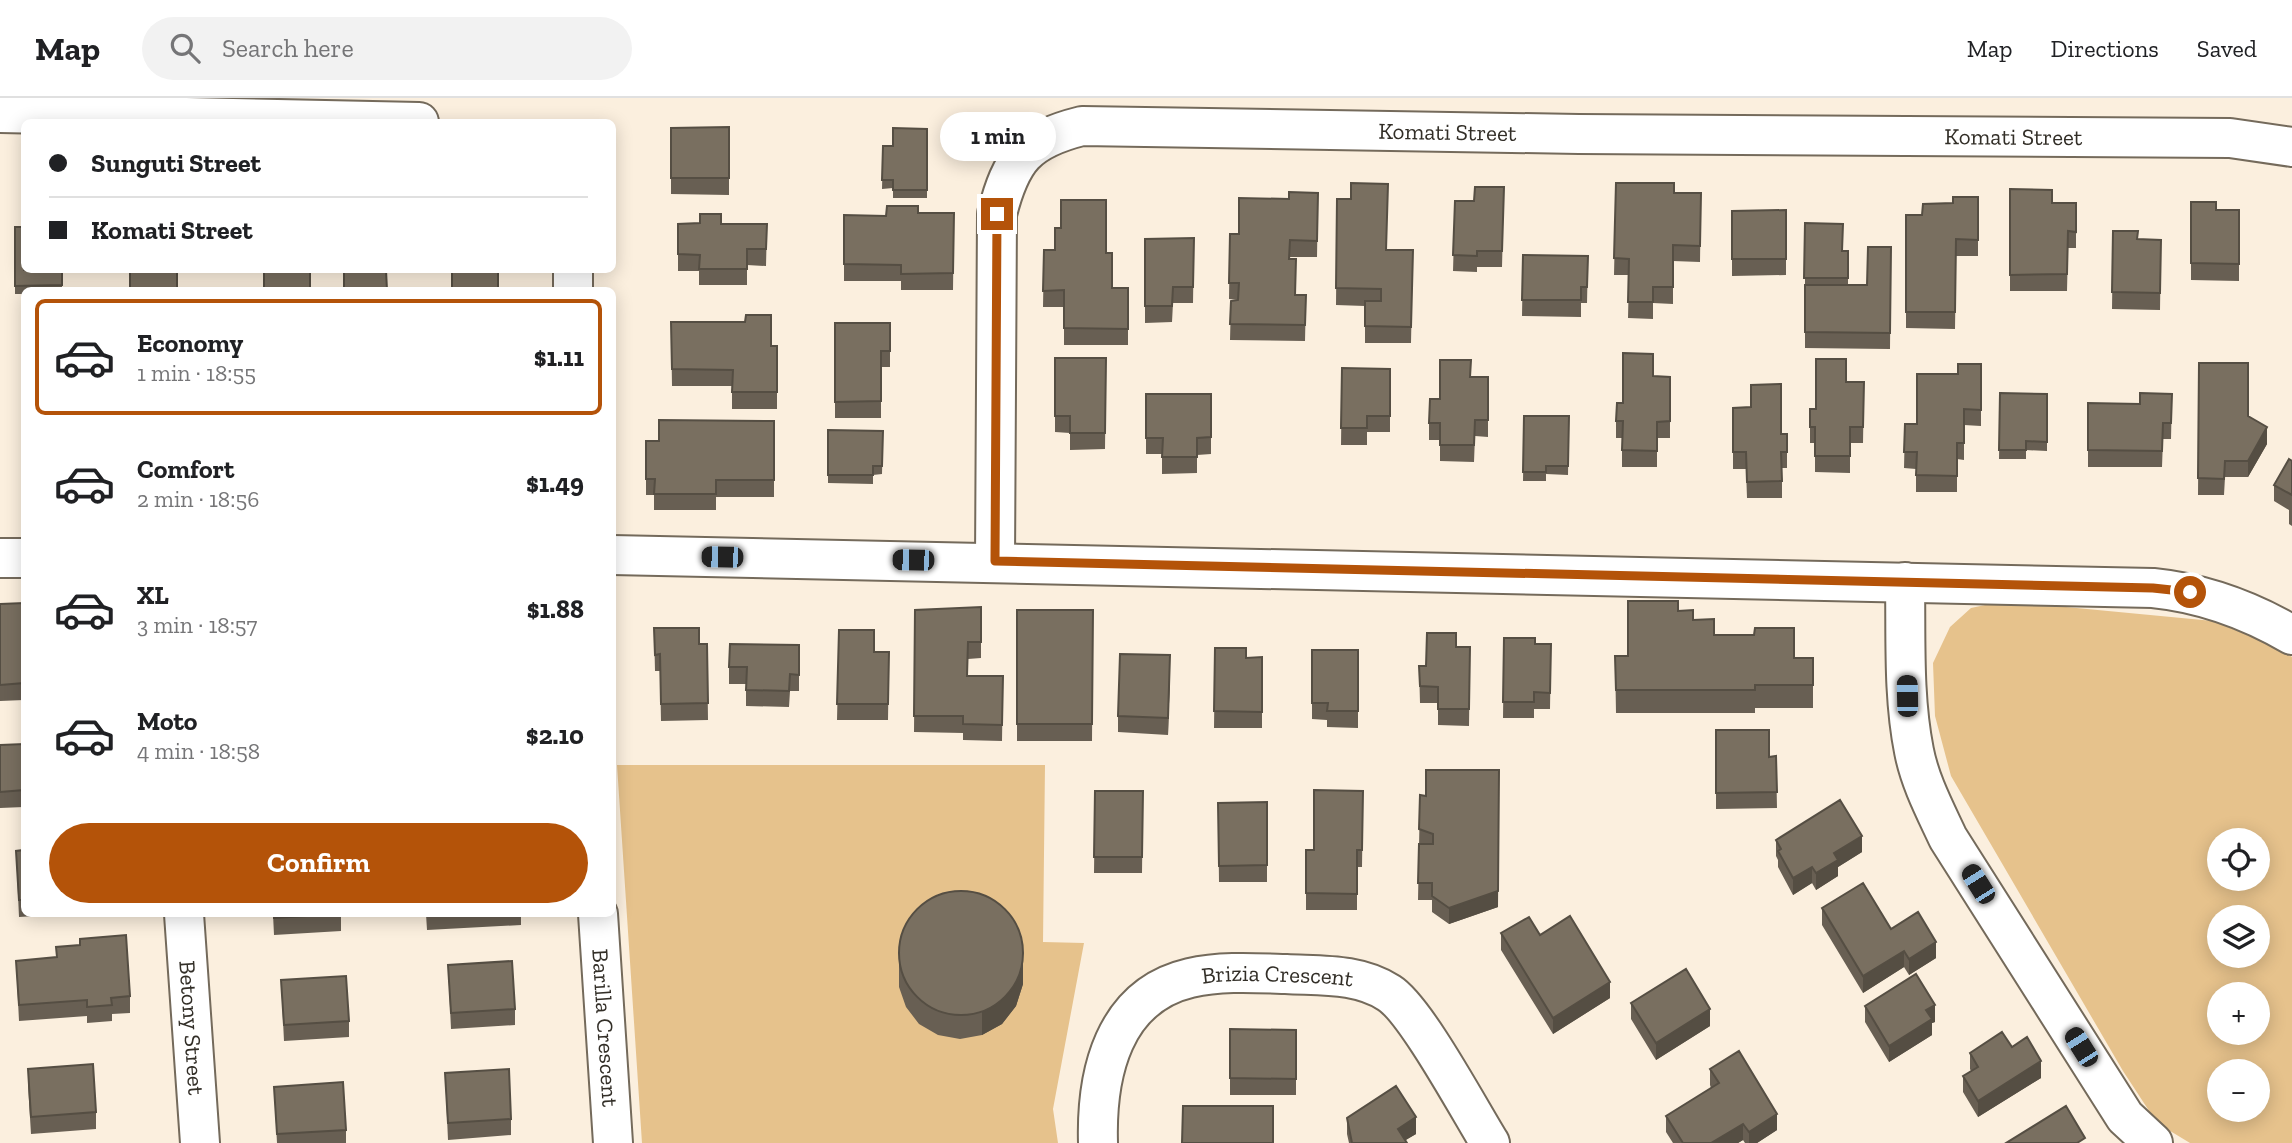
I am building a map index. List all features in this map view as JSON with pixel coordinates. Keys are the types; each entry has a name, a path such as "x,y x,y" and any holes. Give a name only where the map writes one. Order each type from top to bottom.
{"street":[{"path":"0,113 279,119"},
{"name":"Komati Street","path":"995,561 997,214 1006,180 1024,155 1048,135 1082,126 1592,134 2230,138 2292,147"},
{"path":"616,555 995,561 2153,588 2190,592 2269,621 2292,635"},
{"path":"0,558 21,558"},
{"path":"1905,582 1907,696 1914,752 1927,791 1948,838 2125,1117 2153,1143"},
{"name":"Betony Street","path":"184,917 200,1143"},
{"name":"Barilla Crescent","path":"598,917 614,1143"},
{"name":"Brizia Crescent","path":"1098,1143 1097,1110 1104,1067 1119,1027 1145,998 1189,978 1238,972 1360,979 1391,994 1412,1018 1490,1143"}],"shaded area":[{"path":"2004,601 2213,621 2275,646 2292,657 2292,1143 2190,1143 2157,1123 2123,1071 1951,776 1935,716 1933,663 1950,627 1971,608"},
{"path":"617,765 1045,765 1043,942 1084,943 1053,1109 1058,1143 642,1143"}],"building":[{"path":"729,127 729,178 671,178 671,128"},
{"path":"893,128 927,129 927,190 893,190 893,180 882,180 883,146 893,146"},
{"path":"1351,183 1388,184 1386,250 1413,250 1411,327 1365,326 1365,301 1381,301 1381,289 1336,288 1337,199 1351,199"},
{"path":"1616,183 1674,183 1674,193 1701,193 1700,246 1673,245 1673,287 1653,287 1653,302 1628,302 1629,259 1614,258"},
{"path":"1475,187 1504,187 1502,251 1477,251 1477,256 1453,255 1455,201 1474,201"},
{"path":"2010,189 2052,190 2052,203 2076,203 2076,232 2068,231 2067,274 2010,275"},
{"path":"1289,192 1318,193 1317,241 1290,240 1289,259 1296,259 1295,295 1306,295 1305,325 1230,324 1231,301 1238,300 1239,283 1229,283 1230,234 1239,234 1239,198 1289,199"},
{"path":"1953,197 1978,197 1978,240 1956,239 1955,312 1906,312 1906,215 1922,215 1923,204 1953,203"},
{"path":"1061,200 1106,200 1106,253 1112,253 1112,288 1128,288 1128,329 1064,328 1064,290 1043,291 1044,250 1055,250 1055,228 1061,228"},
{"path":"2191,202 2216,202 2216,210 2239,210 2239,264 2191,263"},
{"path":"887,206 918,206 918,213 954,213 953,273 901,274 901,265 844,264 844,215 886,216"},
{"path":"1786,210 1786,259 1732,259 1732,211"},
{"path":"700,214 721,214 721,224 767,224 766,249 747,249 747,269 699,269 700,255 678,254 678,224 700,223"},
{"path":"1805,223 1843,224 1842,251 1848,251 1848,278 1804,278"},
{"path":"15,227 21,227 21,273 62,273 62,285 15,286"},
{"path":"2113,231 2138,231 2137,239 2161,240 2160,293 2112,292"},
{"path":"1194,238 1193,287 1173,287 1172,306 1145,306 1145,239"},
{"path":"1868,247 1891,247 1890,333 1805,332 1805,285 1867,285"},
{"path":"1523,255 1588,256 1587,287 1581,287 1581,300 1522,300"},
{"path":"130,273 177,273 177,287 130,287"},
{"path":"264,273 310,273 310,287 264,287"},
{"path":"344,273 386,273 387,287 344,287"},
{"path":"452,273 498,273 498,287 452,287"},
{"path":"746,315 771,315 771,346 777,346 777,392 732,392 733,370 672,369 671,322 745,322"},
{"path":"835,323 890,323 890,351 881,351 881,401 835,402"},
{"path":"1623,353 1653,354 1653,376 1670,377 1670,421 1657,422 1657,451 1622,450 1623,421 1616,421 1617,403 1623,403"},
{"path":"1055,358 1106,358 1105,433 1070,433 1070,416 1055,416"},
{"path":"1816,359 1846,359 1846,382 1864,382 1863,427 1850,427 1850,456 1815,456 1815,427 1810,427 1810,409 1816,409"},
{"path":"1440,360 1471,360 1470,377 1488,377 1488,420 1475,420 1474,445 1440,445 1440,423 1429,423 1430,399 1440,399"},
{"path":"2199,363 2248,363 2248,416 2267,427 2248,461 2225,461 2224,479 2198,478"},
{"path":"1958,364 1981,364 1981,410 1964,409 1964,443 1957,443 1957,476 1916,475 1917,452 1904,452 1905,424 1917,424 1917,374 1958,374"},
{"path":"1342,368 1390,369 1390,416 1367,416 1367,428 1341,428"},
{"path":"1781,384 1781,434 1787,434 1787,452 1781,452 1782,481 1747,482 1746,452 1733,452 1733,408 1751,407 1751,385"},
{"path":"2000,393 2047,394 2047,442 2026,441 2026,450 1999,450"},
{"path":"2140,393 2172,394 2171,423 2163,423 2162,451 2088,450 2088,403 2140,404"},
{"path":"1146,394 1211,394 1211,437 1197,438 1197,457 1162,457 1163,438 1146,438"},
{"path":"1524,416 1569,416 1568,466 1546,466 1546,472 1523,472"},
{"path":"659,420 774,421 774,480 716,480 716,494 654,494 655,479 646,479 646,441 659,441"},
{"path":"828,430 883,431 882,466 873,466 873,475 828,475"},
{"path":"2289,459 2292,461 2292,495 2274,485"},
{"path":"1628,601 1678,601 1678,611 1693,610 1693,620 1714,619 1714,635 1754,635 1755,628 1794,628 1794,658 1813,658 1813,685 1755,685 1755,690 1616,690 1615,656 1628,656"},
{"path":"21,603 21,683 0,685 0,604"},
{"path":"981,607 981,642 968,642 967,676 1003,676 1002,725 963,724 963,716 914,716 915,610"},
{"path":"1017,610 1093,610 1092,724 1017,724"},
{"path":"654,628 699,628 699,644 707,644 708,703 661,704 660,654 655,655"},
{"path":"839,630 874,630 874,652 889,652 888,704 837,704"},
{"path":"1427,633 1456,633 1456,647 1470,647 1469,709 1438,709 1438,687 1420,686 1419,666 1426,666"},
{"path":"1504,638 1535,638 1535,644 1551,644 1550,693 1534,692 1534,702 1503,702"},
{"path":"730,644 799,645 799,675 790,674 789,691 746,690 747,667 729,667"},
{"path":"1215,648 1246,648 1246,658 1262,657 1262,712 1214,711"},
{"path":"1312,650 1358,650 1358,711 1327,711 1328,703 1312,703"},
{"path":"1120,654 1170,655 1168,718 1118,716"},
{"path":"1716,730 1769,730 1769,757 1776,756 1777,792 1716,793"},
{"path":"21,744 21,790 0,792 0,745"},
{"path":"1426,770 1499,770 1498,891 1449,908 1432,896 1432,883 1418,883 1419,844 1433,844 1433,834 1419,829 1420,795 1426,796"},
{"path":"1314,790 1363,791 1362,850 1357,850 1357,894 1306,893 1306,850 1314,850"},
{"path":"1095,791 1143,791 1142,857 1094,857"},
{"path":"1840,800 1862,836 1834,853 1838,860 1816,873 1812,867 1793,878 1778,851 1781,849 1776,840"},
{"path":"1267,802 1267,865 1219,866 1218,803"},
{"path":"21,850 21,900 19,900 16,851"},
{"path":"1863,883 1891,929 1918,912 1936,942 1909,959 1904,951 1863,976 1822,908"},
{"path":"961,891 985,896 1005,909 1018,929 1023,953 1018,977 1005,997 985,1010 961,1015 937,1010 917,997 904,977 899,953 904,929 917,909 937,896"},
{"path":"1570,916 1610,982 1553,1018 1501,933 1529,917 1540,935"},
{"path":"126,935 130,996 111,998 112,1005 87,1007 87,1000 19,1005 16,961 57,957 56,947 80,945 80,939"},
{"path":"512,961 515,1009 451,1013 448,965"},
{"path":"1686,969 1710,1009 1656,1043 1631,1003"},
{"path":"1916,974 1935,1005 1926,1010 1932,1019 1889,1046 1865,1006"},
{"path":"346,976 349,1021 284,1025 281,980"},
{"path":"1230,1029 1296,1030 1296,1079 1230,1078"},
{"path":"2002,1032 2012,1047 2027,1037 2041,1061 1978,1101 1963,1076 1978,1067 1970,1053"},
{"path":"1739,1051 1777,1114 1749,1132 1743,1124 1711,1143 1683,1143 1666,1116 1719,1083 1710,1069"},
{"path":"93,1064 96,1112 31,1117 28,1069"},
{"path":"509,1069 511,1119 448,1123 445,1073"},
{"path":"343,1082 346,1130 277,1134 274,1087"},
{"path":"1396,1086 1416,1117 1398,1129 1407,1143 1352,1143 1347,1118"},
{"path":"1183,1106 1273,1106 1273,1143 1182,1143"},
{"path":"2066,1106 2085,1138 2077,1143 2006,1143"}],"route":[{"path":"997,214 995,561 2153,588 2190,592"}]}
